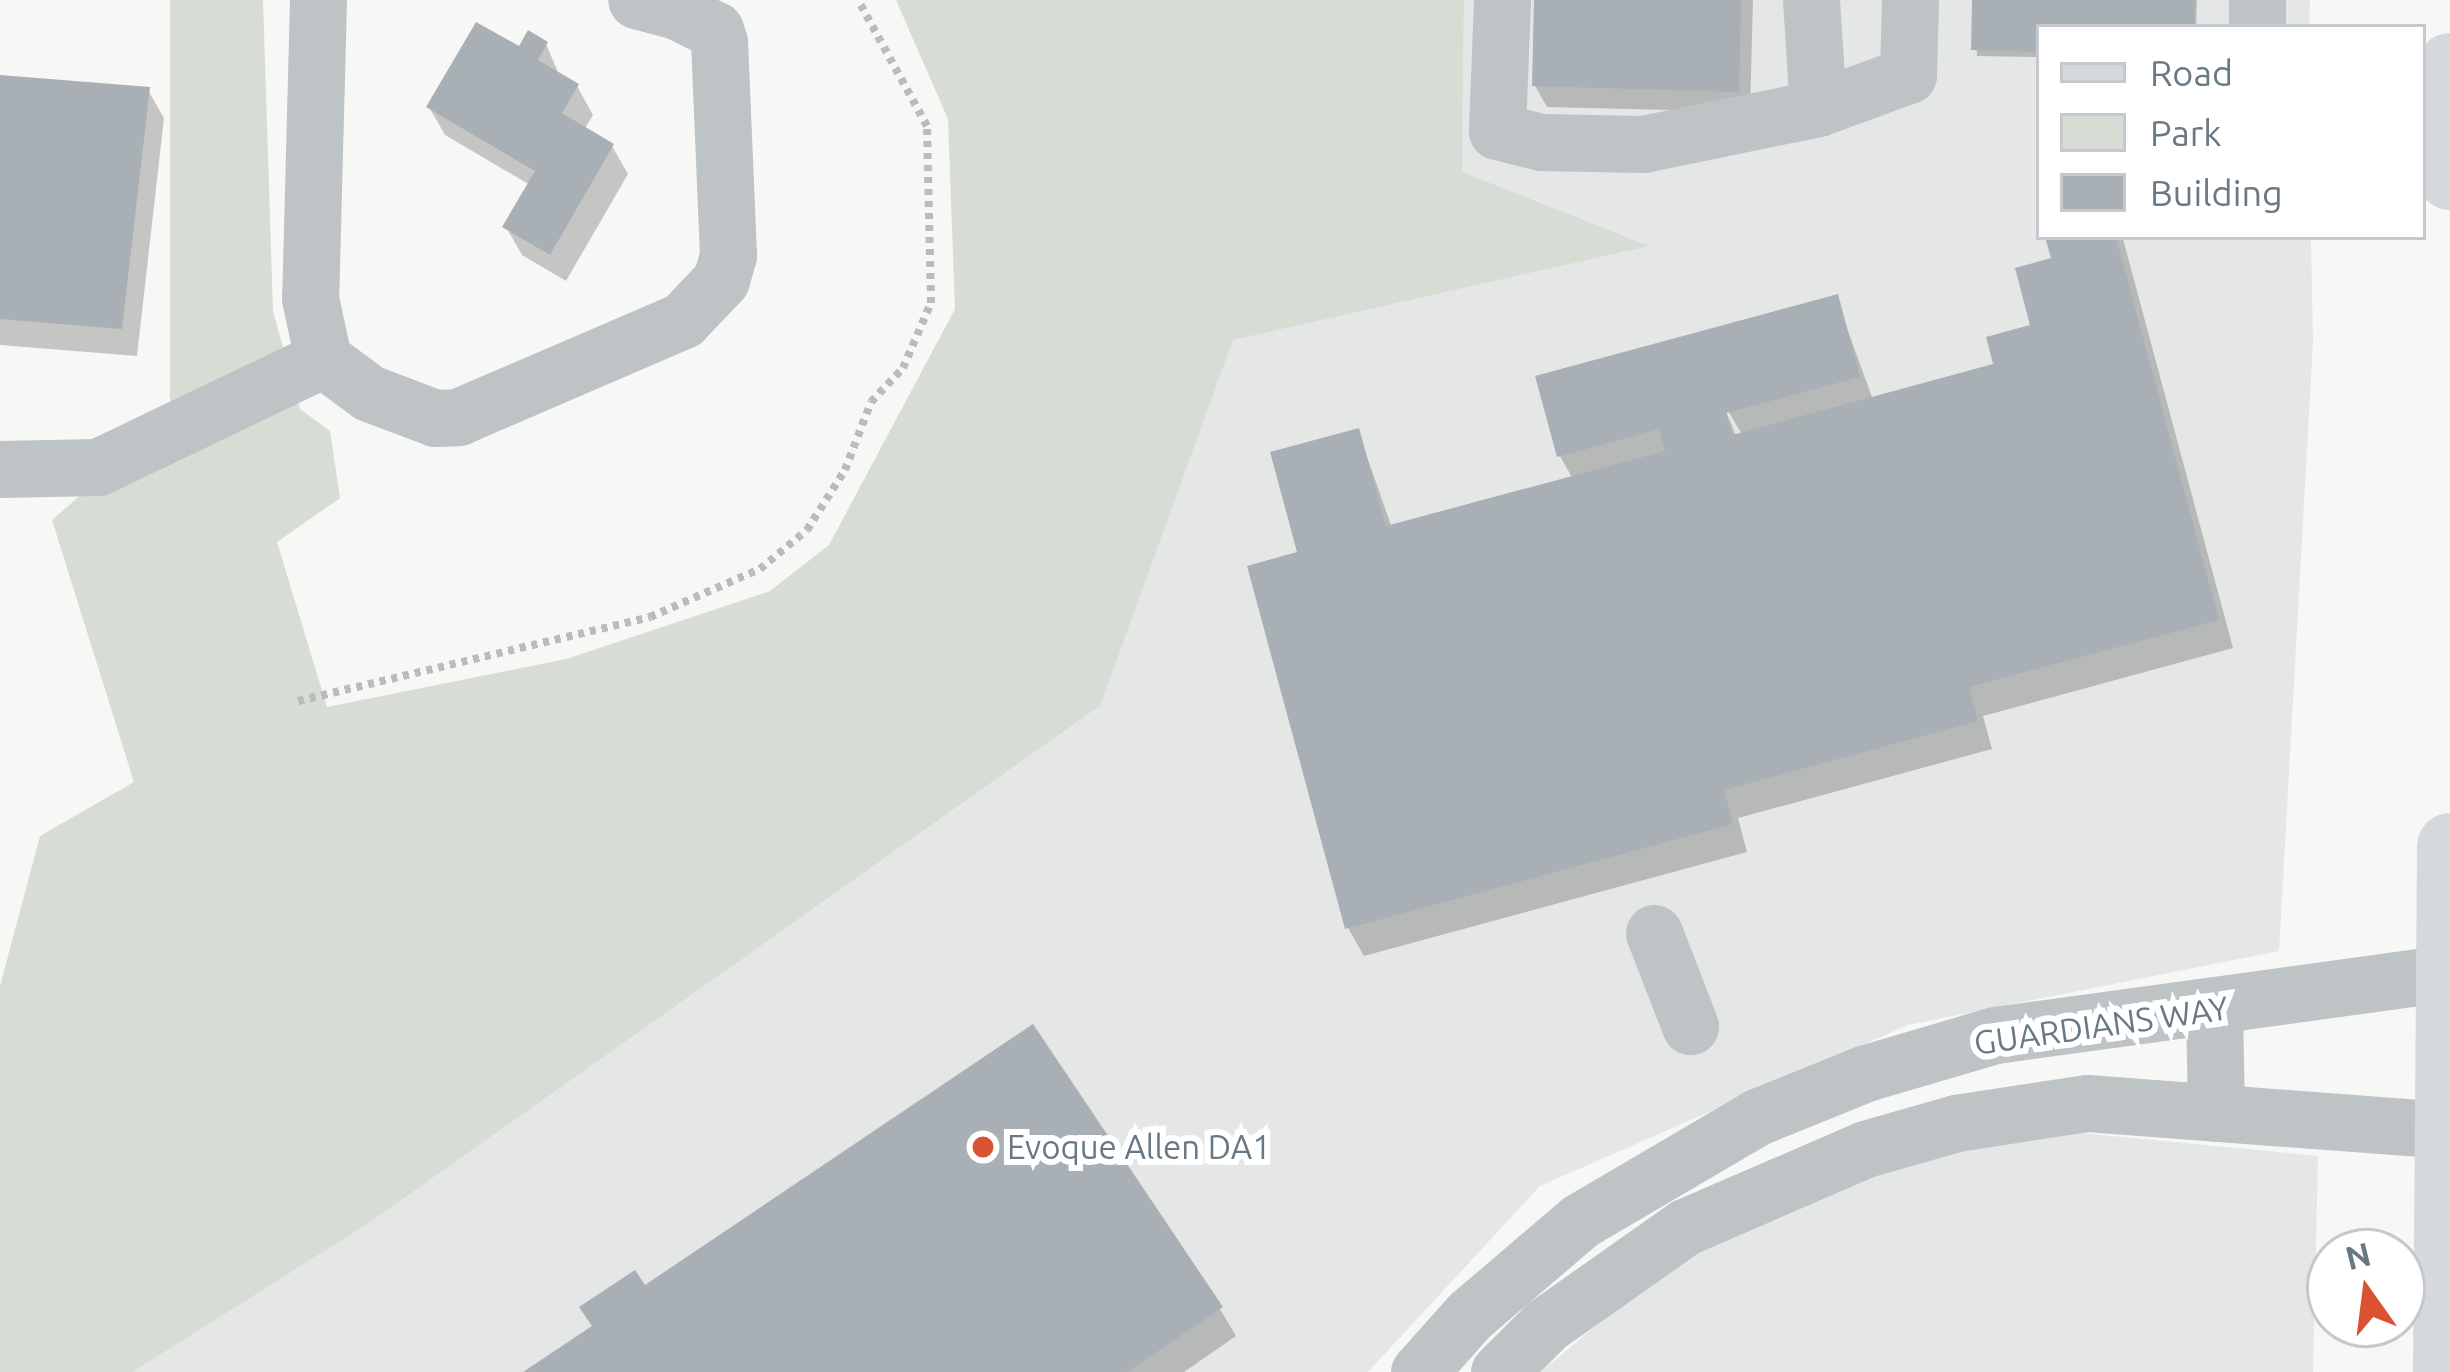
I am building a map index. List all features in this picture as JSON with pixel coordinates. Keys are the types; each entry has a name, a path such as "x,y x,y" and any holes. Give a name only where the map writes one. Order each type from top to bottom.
{"main road":[{"path":"2450,66 2450,177"},
{"path":"2446,1372 2450,846"}],"street":[{"path":"319,0 310,298 323,359 368,393 435,418 458,417 683,320 721,280 728,255 716,11 636,0"},
{"path":"1502,0 1498,131 1541,142 1643,144 1818,108 1908,75 1910,0"},
{"path":"1811,0 1818,108"},
{"path":"0,469 98,467 323,359"},
{"path":"1654,933 1690,1026"},
{"name":"GUARDIANS WAY","path":"1443,1364 1580,1221 1756,1117 1995,1035 2214,1010 2449,973"},
{"path":"2214,1010 2216,1113"},
{"path":"1498,1372 1580,1299 1685,1227 1865,1149 2022,1108 2087,1103 2448,1130"}],"path":[{"path":"298,701 650,617 760,569 807,530 845,470 871,402 903,368 931,303 927,126 858,0"}],"shaded area":[{"path":"1464,0 2310,0 2309,24 2036,24 2036,240 2311,240 2313,342 2279,951 1908,1025 1540,1186 1368,1372 133,1372 369,1223 1099,707 1233,340 1646,246 1462,172"},
{"path":"2060,1131 2318,1156 2316,1228 2306,1228 2306,1348 2314,1348 2313,1372 1541,1372 1676,1258 1910,1156"}],"green space":[{"path":"170,0 263,0 273,311 300,409 330,431 340,498 277,542 327,707 566,659 770,591 829,545 955,309 948,119 896,0 1464,0 1462,172 1649,246 1233,340 1100,706 369,1223 133,1372 0,1372 0,986 40,836 134,782 52,520 170,417"}],"building":[{"path":"1534,0 1741,0 1739,92 1532,86"},
{"path":"1972,0 2195,0 2194,24 2036,24 2036,52 1971,50"},
{"path":"476,22 519,46 528,30 548,42 538,60 579,84 562,113 614,144 550,255 502,227 535,171 426,107"},
{"path":"0,75 150,87 122,329 0,319"},
{"path":"2046,240 2117,240 2219,620 1969,687 1978,721 1724,790 1733,824 1345,929 1247,566 1297,552 1270,452 1359,428 1386,526 1665,451 1659,429 1557,457 1535,376 1838,294 1860,377 1726,413 1732,435 1993,364 1986,337 2030,325 2015,268 2051,258"},
{"name":"Evoque Allen DA1","path":"1033,1024 1223,1307 1127,1372 523,1372 592,1326 579,1307 635,1270 645,1285"}],"place":[{"name":"Evoque Allen DA1","path":"983,1147"}]}
